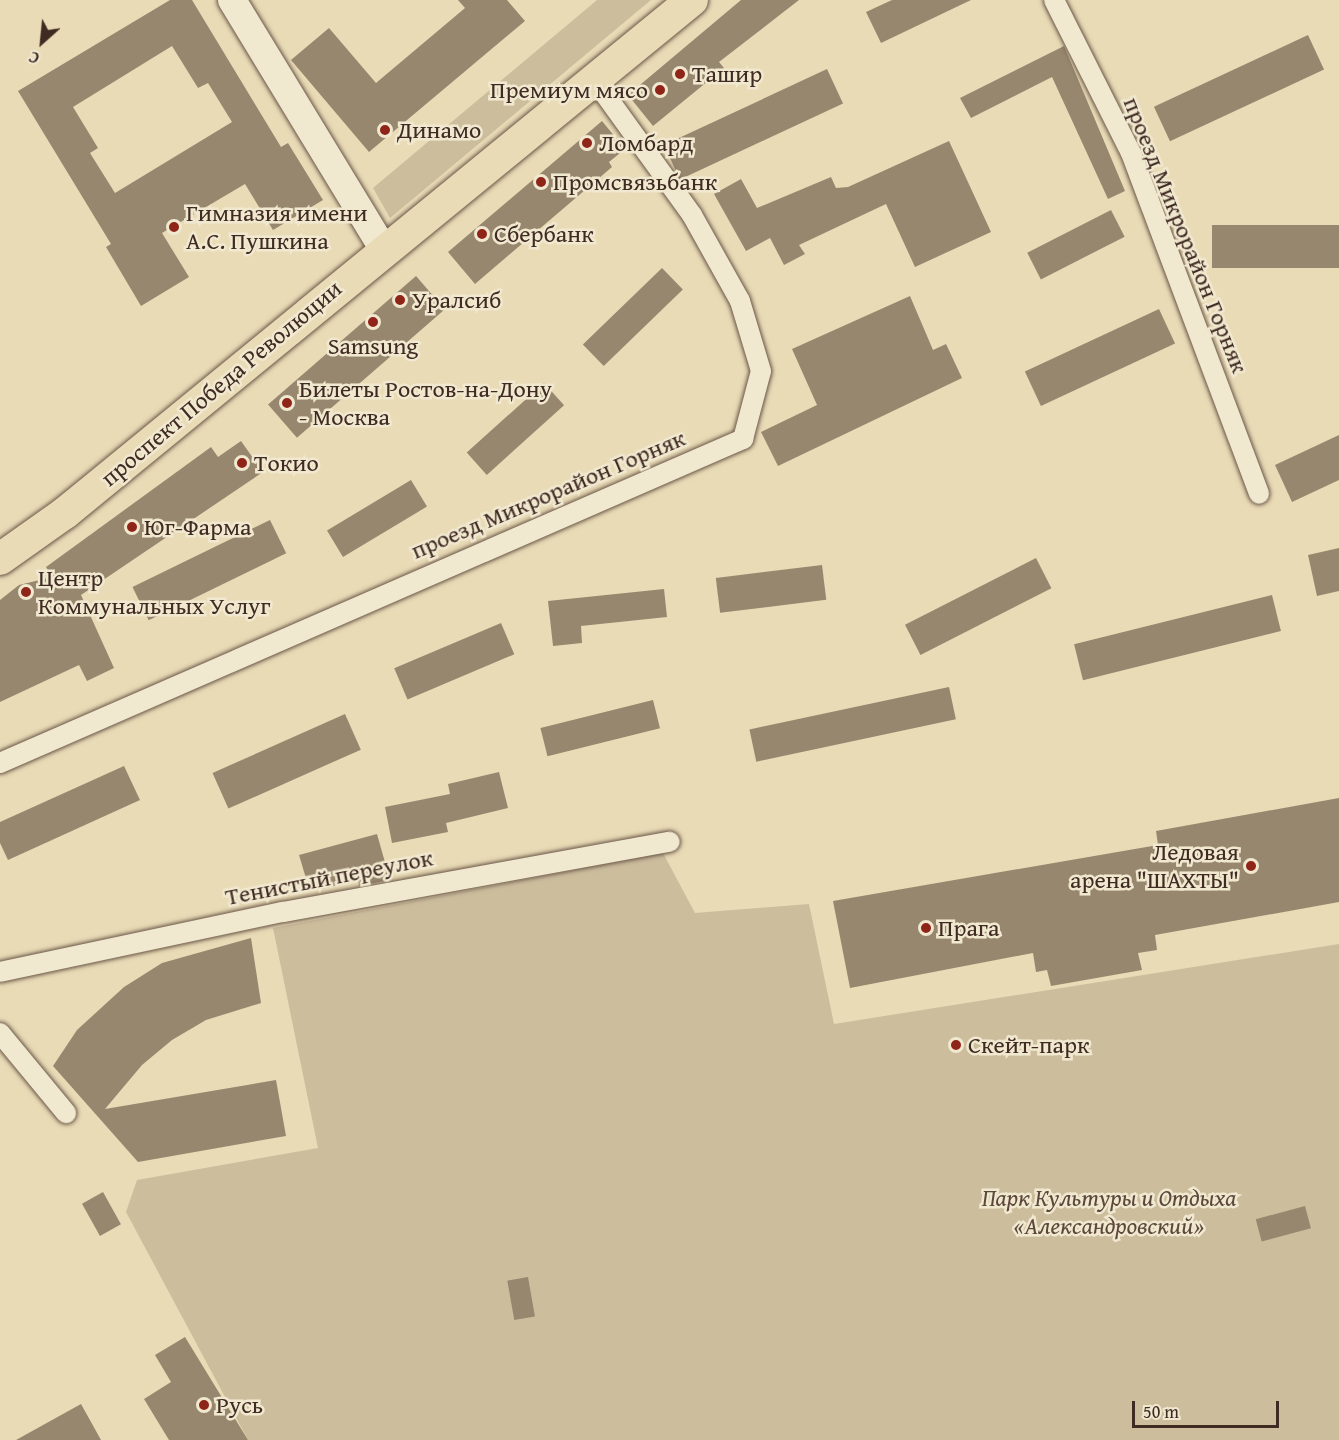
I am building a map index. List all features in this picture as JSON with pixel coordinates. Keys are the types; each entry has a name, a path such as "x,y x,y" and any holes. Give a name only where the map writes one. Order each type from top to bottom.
{"main road":[{"name":"проспект Победа Революции","path":"0,559 65,513 383,248 692,0"}],"street":[{"path":"232,0 383,248"},
{"name":"проезд Микрорайон Горняк","path":"1054,0 1131,153 1259,495"},
{"name":"проезд Микрорайон Горняк","path":"0,763 743,439 761,371 740,301 680,198 594,79"},
{"name":"Тенистый переулок","path":"0,972 272,914 670,842"},
{"path":"0,1034 66,1113"}],"green space":[{"path":"597,0 651,0 390,218 373,188"},
{"name":"Парк Культуры и Отдыха «Александровский»","path":"663,853 695,913 809,904 834,1024 1339,944 1339,1440 248,1440 126,1212 137,1180 318,1148 273,928"}],"building":[{"path":"170,0 192,0 281,147 288,143 323,200 273,230 245,184 162,233 189,277 141,306 106,247 111,244 18,91","holes":["172,46 198,88 208,83 232,122 115,193 90,153 98,148 73,107"]},
{"path":"458,0 507,0 525,21 369,152 291,60 329,28 376,83 465,8"},
{"path":"741,0 799,0 719,62 724,68 653,126 628,95"},
{"path":"892,0 971,0 881,43 866,12"},
{"path":"1308,35 1324,69 1170,141 1154,107"},
{"path":"1064,46 1125,191 1108,199 1052,77 971,118 960,98"},
{"path":"827,69 843,103 680,180 664,145"},
{"path":"602,121 625,149 609,162 612,167 475,284 448,252"},
{"path":"949,141 991,232 915,267 886,204 799,245 805,254 784,265 770,238 746,251 714,194 741,179 757,208 831,177 836,188 848,187"},
{"path":"1111,210 1125,237 1041,279 1027,253"},
{"path":"1212,225 1339,225 1339,268 1212,268"},
{"path":"662,268 683,290 604,366 583,344"},
{"path":"416,276 445,309 297,438 268,405"},
{"path":"910,296 933,350 946,344 962,378 778,466 761,432 817,405 792,349"},
{"path":"1159,309 1175,343 1041,406 1025,372"},
{"path":"544,383 564,405 487,475 467,453"},
{"path":"1339,435 1339,480 1292,502 1275,465"},
{"path":"241,441 263,472 81,595 114,668 87,681 79,665 0,702 0,600 19,585 52,577 46,567 211,447 218,457"},
{"path":"411,480 427,507 343,557 327,530"},
{"path":"270,520 286,553 149,620 132,587"},
{"path":"1339,548 1339,591 1317,596 1308,555"},
{"path":"1036,558 1051,588 920,655 905,625"},
{"path":"822,565 826,600 720,613 716,578"},
{"path":"664,589 667,617 581,626 582,643 553,646 548,601"},
{"path":"1272,595 1281,631 1083,680 1074,644"},
{"path":"501,623 514,654 408,700 394,668"},
{"path":"949,687 956,719 756,762 749,729"},
{"path":"653,700 660,728 547,756 540,728"},
{"path":"345,714 361,750 228,809 213,773"},
{"path":"124,766 140,800 8,860 0,843 0,822"},
{"path":"499,772 508,808 446,823 448,832 392,843 385,807 450,794 448,784"},
{"path":"1339,798 1339,902 1155,935 1157,950 1138,953 1142,970 1051,986 1047,970 1036,972 1033,953 850,988 833,901 1158,845 1156,831"},
{"path":"377,834 390,880 359,886 358,880 319,890 317,882 308,885 299,855"},
{"path":"251,938 261,1003 206,1020 172,1040 142,1065 105,1109 276,1080 286,1136 138,1162 53,1066 77,1030 124,987 162,963"},
{"path":"103,1192 121,1224 100,1236 82,1204"},
{"path":"1305,1206 1311,1228 1262,1241 1256,1219"},
{"path":"528,1277 535,1316 514,1320 507,1281"},
{"path":"185,1337 248,1440 169,1440 144,1399 171,1382 155,1355"},
{"path":"81,1404 101,1440 16,1440"}],"place":[{"name":"Ташир","path":"680,74"},
{"name":"Премиум мясо","path":"660,90"},
{"name":"Динамо","path":"385,130"},
{"name":"Ломбард","path":"587,143"},
{"name":"Промсвязьбанк","path":"541,182"},
{"name":"Гимназия имени А.С. Пушкина","path":"174,227"},
{"name":"Сбербанк","path":"482,234"},
{"name":"Уралсиб","path":"400,300"},
{"name":"Samsung","path":"373,322"},
{"name":"Билеты Ростов-на-Дону - Москва","path":"287,403"},
{"name":"Токио","path":"242,463"},
{"name":"Юг-Фарма","path":"132,527"},
{"name":"Центр Коммунальных Услуг","path":"26,592"},
{"name":"Ледовая арена \"ШАХТЫ\"","path":"1251,866"},
{"name":"Прага","path":"926,928"},
{"name":"Скейт-парк","path":"956,1045"},
{"name":"Русь","path":"204,1405"}]}
